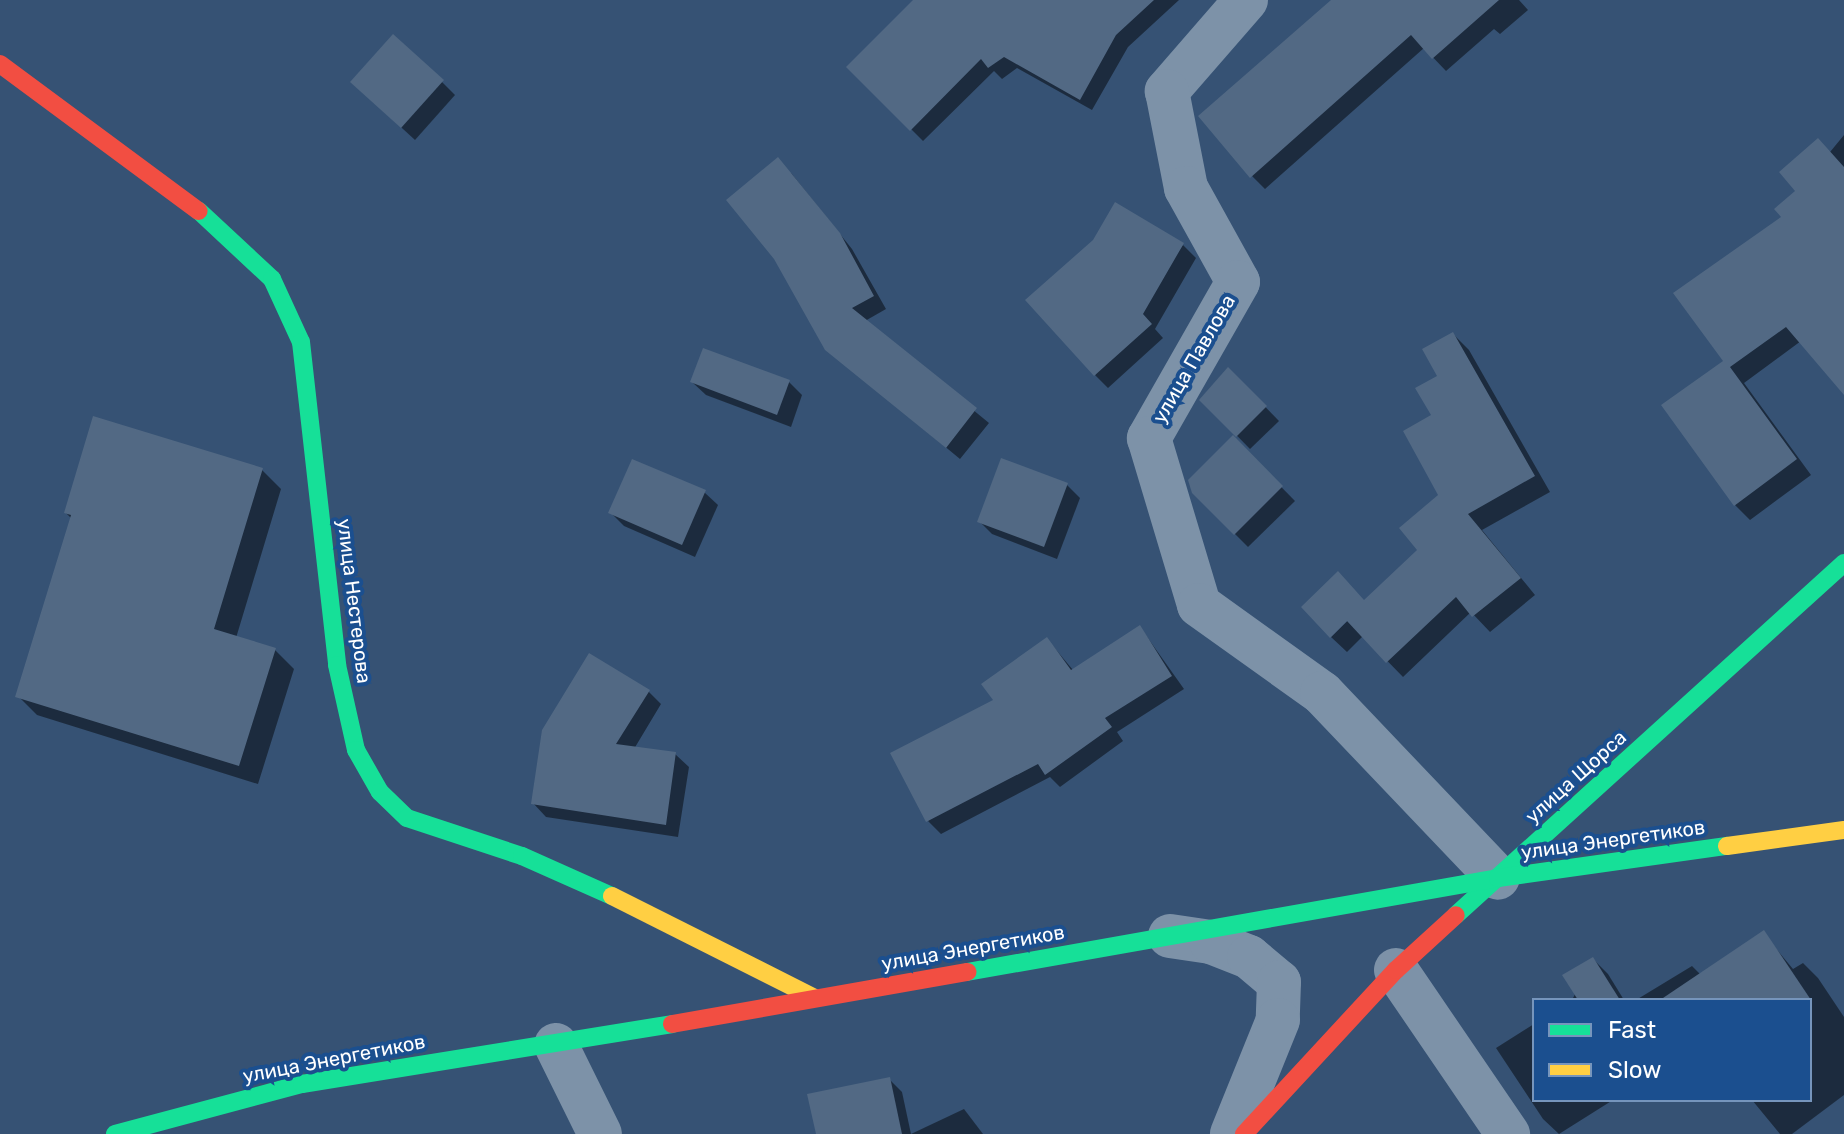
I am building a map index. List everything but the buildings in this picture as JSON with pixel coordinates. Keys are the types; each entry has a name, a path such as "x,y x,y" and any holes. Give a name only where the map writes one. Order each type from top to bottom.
{"street":[{"name":"улица Павлова","path":"1246,0 1167,91 1186,188 1238,282 1149,438 1199,605 1322,693 1498,878"},
{"name":"улица Нестерова","path":"0,64 125,152 220,228 272,279 286,305 301,342 337,665 356,750 380,792 407,818 536,862 654,915 815,998"},
{"name":"улица Щорса","path":"1244,1134 1396,970 1844,563"},
{"name":"улица Энергетиков","path":"115,1134 302,1084 556,1045 1498,878 1844,830"},
{"path":"1169,936 1211,942 1249,957 1279,982 1278,1020 1232,1134"},
{"path":"1396,970 1508,1134"},
{"path":"556,1045 600,1134"}],"traffic: fast":[{"path":"199,211 272,279 301,342 337,665 356,750 380,792 407,818 522,856 612,896"},
{"path":"1456,915 1844,563"},
{"path":"967,972 1498,878 1727,846"},
{"path":"115,1134 302,1084 672,1024"}],"traffic: slow":[{"path":"1727,846 1844,830"},
{"path":"612,896 815,998"}],"traffic: jam":[{"path":"0,64 199,211"},
{"path":"1244,1134 1396,970 1456,915"},
{"path":"672,1024 967,972"}]}
